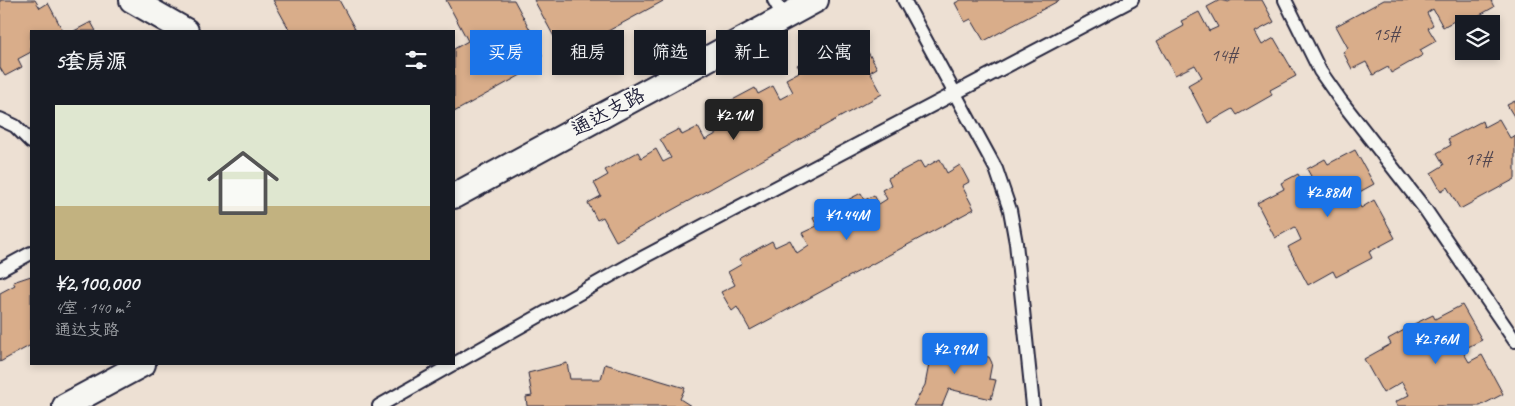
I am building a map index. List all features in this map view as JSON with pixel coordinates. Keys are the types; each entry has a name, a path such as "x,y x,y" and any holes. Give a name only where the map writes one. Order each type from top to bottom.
{"street":[{"path":"132,0 184,30"},
{"name":"通达支路","path":"455,195 779,9 816,0"},
{"path":"65,406 141,365"}],"lane":[{"path":"904,0 996,169 1010,210 1016,243 1033,406"},
{"path":"455,363 640,259 1132,0"},
{"path":"1285,0 1325,79 1425,208 1515,341"},
{"path":"0,120 15,126 30,141"},
{"path":"0,270 30,254"},
{"path":"379,406 452,365"}],"building":[{"path":"0,0 35,0 40,8 48,3 62,30 30,30 30,53 18,59 22,67 5,76 0,68"},
{"path":"273,0 339,0 355,30 289,30"},
{"path":"446,0 514,0 530,30 470,30 470,75 521,75 455,111 455,48 468,41"},
{"path":"534,0 665,0 610,30 552,30 552,33"},
{"path":"961,0 1060,0 984,41 971,19 965,22 955,3"},
{"path":"1220,0 1228,2 1232,0 1262,0 1274,22 1255,32 1262,45 1274,38 1296,76 1270,90 1272,95 1237,115 1233,109 1208,123 1188,85 1202,77 1195,65 1175,75 1157,41 1184,26 1181,21 1199,12 1209,31 1218,27 1207,7"},
{"path":"1384,0 1493,0 1491,1 1494,7 1480,15 1455,15 1455,21 1443,27 1433,9 1427,13 1433,25 1428,28 1436,41 1420,50 1423,55 1391,73 1388,67 1373,75 1366,62 1352,69 1343,52 1348,48 1336,26"},
{"path":"91,22 95,30 76,30"},
{"path":"870,56 877,68 870,72"},
{"path":"870,72 882,94 616,241 603,217 597,220 588,203 601,196 594,183 608,175 605,170 638,152 641,158 656,149 663,162 671,158 660,139 679,129 682,135 698,127 705,140 718,133 711,120 727,111 723,105 755,88 758,94 773,86 780,99 793,92 786,79 798,73 798,75 870,75"},
{"path":"1515,101 1515,118 1507,105"},
{"path":"1499,119 1510,138 1515,135 1515,179 1460,209 1447,187 1441,191 1431,173 1444,165 1437,153 1451,145 1448,139 1482,121 1484,127"},
{"path":"1355,150 1374,184 1354,195 1361,208 1374,200 1395,238 1369,252 1372,258 1336,277 1333,271 1308,285 1288,247 1301,240 1295,227 1275,238 1257,203 1284,189 1281,183 1298,174 1309,194 1318,189 1307,169 1325,159 1328,164"},
{"path":"940,159 947,173 960,165 969,182 962,186 974,209 750,330 737,307 732,311 721,292 735,285 728,272 742,264 739,259 772,241 775,247 790,240 797,253 809,245 802,233 817,226 813,218 861,193 865,200 874,195 879,204 887,199 882,190 891,185 888,178 920,161 924,168"},
{"path":"30,276 30,346 0,362 0,293 15,285 13,282"},
{"path":"1462,305 1482,340 1462,350 1469,362 1482,355 1503,394 1480,406 1397,406 1395,402 1409,395 1402,382 1383,393 1364,359 1391,344 1388,339 1406,329 1416,349 1426,344 1414,324 1433,315 1435,319"},
{"path":"958,341 972,344 969,359 974,360 980,356 989,357 992,363 989,379 996,380 991,399 949,389 942,406 913,406 925,385 933,343 957,349"},
{"path":"567,363 570,379 601,379 605,364 685,388 680,399 691,406 527,406 526,397 532,396 528,373"}]}
